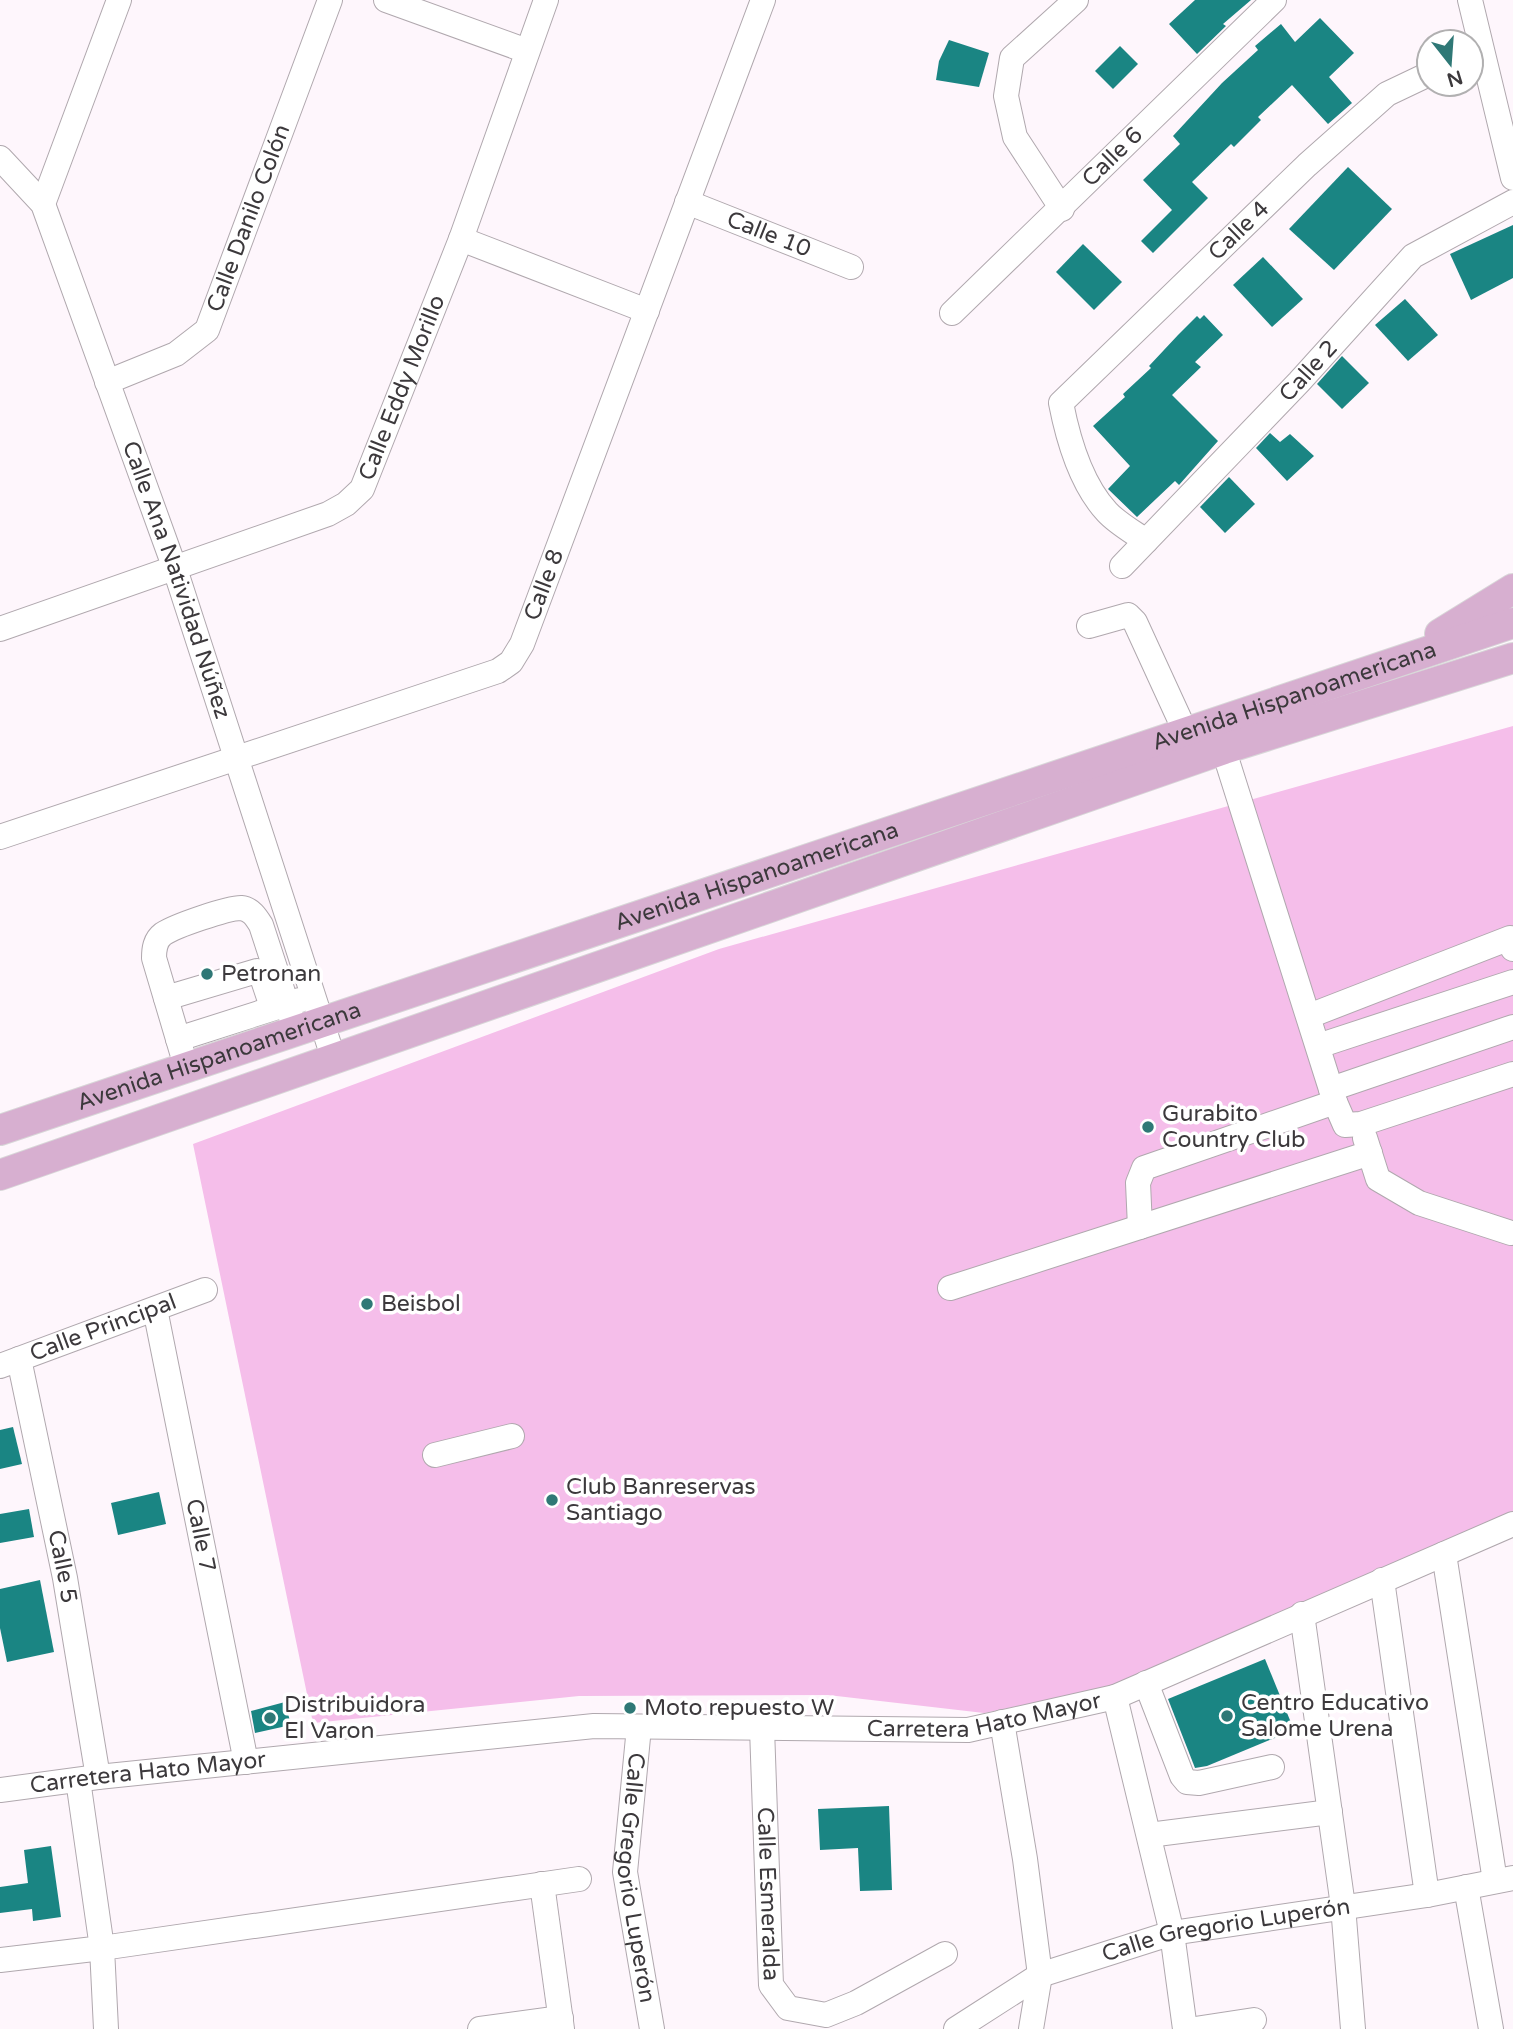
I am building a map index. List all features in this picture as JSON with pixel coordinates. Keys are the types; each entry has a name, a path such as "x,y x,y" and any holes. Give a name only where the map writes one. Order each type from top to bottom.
{"main road":[{"path":"1394,661 1513,589"},
{"name":"Avenida Hispanoamericana","path":"0,1175 334,1060 1219,735 1394,661 1513,623"},
{"path":"1417,689 1513,658"},
{"path":"1417,689 1513,666"},
{"name":"Avenida Hispanoamericana","path":"0,1130 182,1053 297,1012 1185,731 1219,735 1417,689"}],"street":[{"path":"43,204 119,0"},
{"name":"Calle Danilo Colón","path":"107,382 176,354 207,330 330,0"},
{"path":"386,0 527,51"},
{"name":"Calle Eddy Morillo","path":"0,629 328,514 362,489 461,239 546,0"},
{"name":"Calle 8","path":"0,837 498,671 511,662 522,643 763,0"},
{"path":"1062,209 1015,136 1006,96 1012,58 1076,0"},
{"name":"Calle 6","path":"952,313 1274,0"},
{"path":"1469,0 1472,28"},
{"name":"Calle 4","path":"1146,541 1108,514 1090,491 1066,428 1061,403 1307,165 1387,94 1415,81"},
{"path":"1485,83 1513,178"},
{"name":"Calle Ana Natividad Núñez","path":"0,158 43,204 174,566 237,758 297,1012"},
{"name":"Calle 10","path":"687,202 851,267"},
{"name":"Calle 2","path":"1122,566 1299,382 1413,256 1513,202"},
{"path":"461,239 646,311"},
{"path":"1089,626 1128,615 1135,622 1185,731"},
{"path":"1219,735 1333,1096 1345,1125 1361,1124 1513,1074"},
{"path":"182,1053 154,958 154,947 162,934 242,908 256,916 297,1012"},
{"path":"1308,1016 1510,938 1513,949"},
{"path":"166,998 257,971 297,1012 334,1060"},
{"path":"1318,1046 1513,982"},
{"path":"1140,1227 1138,1184 1144,1168 1513,1027"},
{"path":"1361,1124 1378,1179 1419,1203 1513,1234"},
{"path":"950,1288 1370,1153"},
{"name":"Calle Principal","path":"9,1362 205,1290"},
{"name":"Calle 7","path":"155,1309 246,1762"},
{"name":"Calle 5","path":"9,1362 65,1578 88,1778 106,2029"},
{"path":"435,1455 512,1436"},
{"name":"Carretera Hato Mayor","path":"0,1790 88,1778 593,1726 968,1730 1115,1697 1513,1524"},
{"path":"1444,1554 1504,1880"},
{"path":"1382,1580 1427,1895"},
{"path":"1302,1614 1343,1906 1353,2029"},
{"path":"1146,1683 1182,1776 1187,1782 1199,1783 1272,1767"},
{"path":"1115,1697 1172,1933 1185,2029"},
{"path":"1002,1721 1026,1859 1040,1975 1031,2029"},
{"name":"Calle Gregorio Luperón","path":"639,1727 625,1872 652,2029"},
{"name":"Calle Esmeralda","path":"762,1728 771,1985 788,2008 826,2015 856,2003 945,1954"},
{"path":"1149,1835 1330,1812"},
{"path":"0,1960 102,1948 579,1879"},
{"name":"Calle Gregorio Luperón","path":"956,2029 1040,1975 1172,1933 1427,1895 1504,1880"},
{"path":"480,2029 562,2024 542,1884"},
{"path":"1466,1887 1491,2029"},
{"path":"1195,2029 1254,2020"}],"shaded area":[{"name":"Gurabito Country Club","path":"1513,726 1513,1515 1107,1688 984,1713 828,1695 579,1696 313,1723 193,1144 719,949"}],"building":[{"path":"1195,0 1251,0 1223,24 1226,26 1197,54 1169,24"},
{"path":"1320,18 1354,53 1329,77 1352,103 1328,124 1292,85 1258,117 1261,120 1234,147 1231,144 1192,182 1208,198 1153,253 1141,241 1172,210 1143,180 1180,144 1173,136 1222,83 1258,50 1255,46 1281,24 1295,42"},
{"path":"949,40 989,53 979,87 936,80 939,61"},
{"path":"1120,46 1138,64 1113,89 1095,71"},
{"path":"1348,167 1392,209 1334,270 1289,229"},
{"path":"1513,225 1513,278 1471,300 1450,254"},
{"path":"1083,244 1122,282 1094,310 1056,272"},
{"path":"1263,257 1303,299 1272,327 1233,285"},
{"path":"1405,299 1438,335 1408,361 1375,325"},
{"path":"1204,315 1223,335 1195,362 1201,367 1172,395 1218,441 1179,485 1175,481 1137,517 1108,489 1130,466 1093,426 1125,397 1123,394 1151,368 1149,366 1197,316 1200,319"},
{"path":"1342,356 1369,383 1342,409 1317,384"},
{"path":"1270,433 1280,442 1290,434 1314,456 1287,481 1256,448"},
{"path":"1229,477 1255,504 1225,533 1200,507"},
{"path":"13,1427 22,1464 0,1469 0,1430"},
{"path":"159,1492 166,1524 118,1535 111,1503"},
{"path":"29,1509 34,1537 0,1543 0,1514"},
{"path":"40,1580 54,1652 7,1662 0,1628 0,1589"},
{"name":"Centro Educativo Salome Urena","path":"1265,1659 1294,1730 1207,1766 1195,1768 1168,1699"},
{"name":"Distribuidora El Varon","path":"285,1702 291,1725 255,1733 251,1711"},
{"path":"889,1806 892,1890 860,1891 858,1848 820,1850 818,1809"},
{"path":"51,1846 61,1917 33,1921 32,1909 0,1913 0,1887 28,1883 24,1850"}],"place":[{"name":"Petronan","path":"207,974"},
{"name":"Gurabito Country Club","path":"1148,1127"},
{"name":"Beisbol","path":"367,1304"},
{"name":"Club Banreservas Santiago","path":"552,1500"},
{"name":"Moto repuesto W","path":"630,1708"},
{"name":"Centro Educativo Salome Urena","path":"1227,1716"},
{"name":"Distribuidora El Varon","path":"270,1718"}]}
